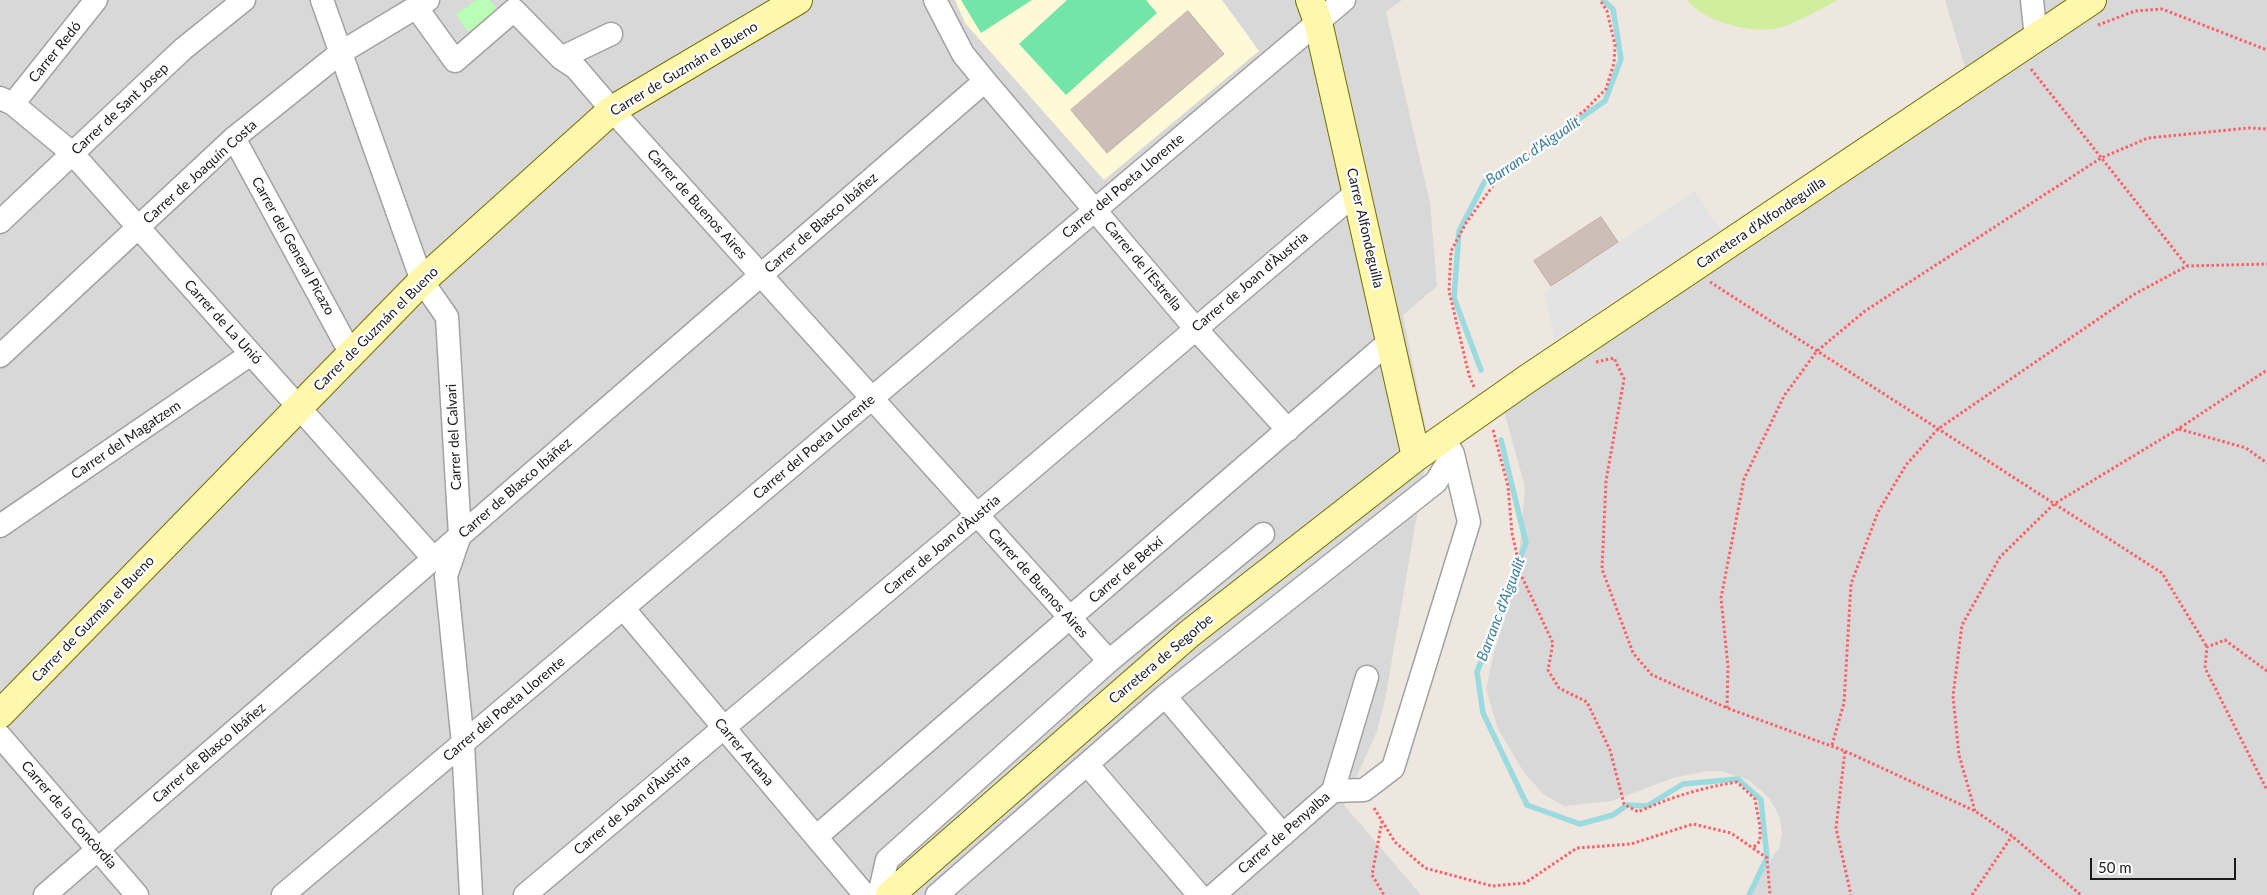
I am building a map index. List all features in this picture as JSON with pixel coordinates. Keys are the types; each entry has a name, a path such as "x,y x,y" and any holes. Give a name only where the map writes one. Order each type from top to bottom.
{"street":[{"name":"Carrer Redó","path":"6,101 96,0"},
{"name":"Carrer de Sant Josep","path":"0,222 183,49 244,0"},
{"name":"Carrer del Calvari","path":"322,0 422,281 447,317 460,535 446,576 463,744 471,895"},
{"path":"518,0 561,58"},
{"name":"Carrer de Guzmán el Bueno","path":"0,714 422,281 612,110 798,0"},
{"name":"Carrer de l'Estrella","path":"935,0 963,54 985,81 1195,328 1288,430"},
{"name":"Carrer del Poeta Llorente","path":"283,895 1095,210 1314,11 1344,0"},
{"path":"2026,44 2032,0"},
{"name":"Carrer de Joaquín Costa","path":"0,356 234,138 340,53 422,4"},
{"path":"422,4 455,61 514,10 561,58"},
{"name":"Carretera d'Alfondeguilla","path":"1448,446 1690,270 2026,44 2085,9"},
{"name":"Carrer Alfondeguilla","path":"1314,11 1416,456"},
{"path":"561,58 611,34"},
{"name":"Carrer de Buenos Aires","path":"561,58 576,68 1109,661"},
{"name":"Carrer de Blasco Ibáñez","path":"45,895 985,81"},
{"name":"Carrer de La Unió","path":"6,101 72,154 434,559"},
{"name":"Carrer del General Picazo","path":"234,138 351,354"},
{"name":"Carrer de Joan d'Àustria","path":"526,895 978,515 1356,192"},
{"name":"Carrer de Betxí","path":"816,837 1390,341"},
{"name":"Carrer del Magatzem","path":"0,526 251,354"},
{"path":"937,895 1165,696 1436,482 1448,446"},
{"path":"1332,792 1364,790 1393,768 1469,522 1448,446"},
{"name":"Carretera de Segorbe","path":"890,895 1189,634 1416,456 1448,446"},
{"path":"878,895 887,860 1109,661 1263,534"},
{"name":"Carrer Artana","path":"623,608 865,895"},
{"name":"Carrer de Penyalba","path":"1214,895 1332,792 1366,677"},
{"path":"1165,696 1283,835"},
{"name":"Carrer de la Concòrdia","path":"0,736 138,895"},
{"path":"1087,764 1200,895"}],"path":[{"path":"1477,393 1469,375 1449,291 1451,251 1466,223 1500,176 1585,110 1606,89 1614,62 1615,45 1607,11 1600,0"},
{"path":"2085,9 2135,11 2162,9 2267,50"},
{"path":"2026,44 2101,158 2187,266"},
{"path":"1727,708 1728,667 1721,598 1744,479 1784,396 1817,351 1865,311 2101,158 2148,138 2249,128 2267,129"},
{"path":"1832,745 1844,703 1851,584 1878,512 1906,465 1938,429 2133,295 2187,266 2267,264"},
{"path":"1690,270 2162,573 2207,647 2205,668 2267,790"},
{"path":"1590,363 1614,358 1624,379 1606,481 1602,569 1633,653 1652,675 1727,708 1832,745 1975,811 2012,836 2081,895"},
{"path":"1975,811 1959,755 1953,696 1962,625 2000,557 2054,504 2178,428 2267,370"},
{"path":"1491,425 1497,440 1508,486 1512,533 1522,577 1552,643 1548,670 1558,688 1587,702 1610,750 1624,804 1638,812 1676,795 1708,786 1737,782 1755,799 1760,842 1753,848"},
{"path":"2178,428 2246,448 2267,463"},
{"path":"2207,647 2224,640 2267,671"},
{"path":"1845,751 1836,828 1851,895"},
{"path":"1364,790 1395,842 1425,868 1492,886 1525,883 1577,848 1631,844 1693,824 1731,833 1767,858 1770,895"},
{"path":"1382,820 1372,875 1384,895"},
{"path":"1972,895 2012,836"}],"shaded area":[{"path":"0,0 1402,0 1386,12 1430,203 1437,286 1403,315 1429,445 1385,700 1377,731 1344,805 1421,895 0,895"},
{"path":"955,0 1222,0 1259,51 1104,180 965,23"},
{"path":"1945,0 2267,0 2267,895 1752,895 1758,878 1779,848 1782,834 1780,819 1769,798 1749,780 1720,771 1707,771 1673,778 1612,801 1564,806 1543,794 1523,771 1498,729 1486,689 1494,652 1517,579 1525,487 1504,411 1976,94 1964,64"},
{"path":"1695,191 1721,230 1555,340 1544,292"}],"green space":[{"path":"476,0 489,0 498,9 468,32 456,14"},
{"path":"961,0 1032,0 981,33"},
{"path":"1067,0 1146,0 1157,13 1066,95 1019,44"},
{"path":"1687,0 1839,0 1793,23 1779,28 1756,30 1716,20 1694,8"}],"building":[{"path":"1188,11 1224,54 1107,153 1071,110"},
{"path":"1601,217 1618,242 1551,286 1534,261"}],"waterway":[{"name":"Barranc d'Aigualit","path":"1481,370 1454,298 1459,231 1485,181 1532,155 1563,130 1605,101 1621,59 1613,9 1603,0"},
{"name":"Barranc d'Aigualit","path":"1501,440 1526,543 1477,672 1483,713 1527,805 1580,824 1613,815 1627,805 1647,806 1683,784 1738,779 1761,800 1767,858 1749,895"}]}
